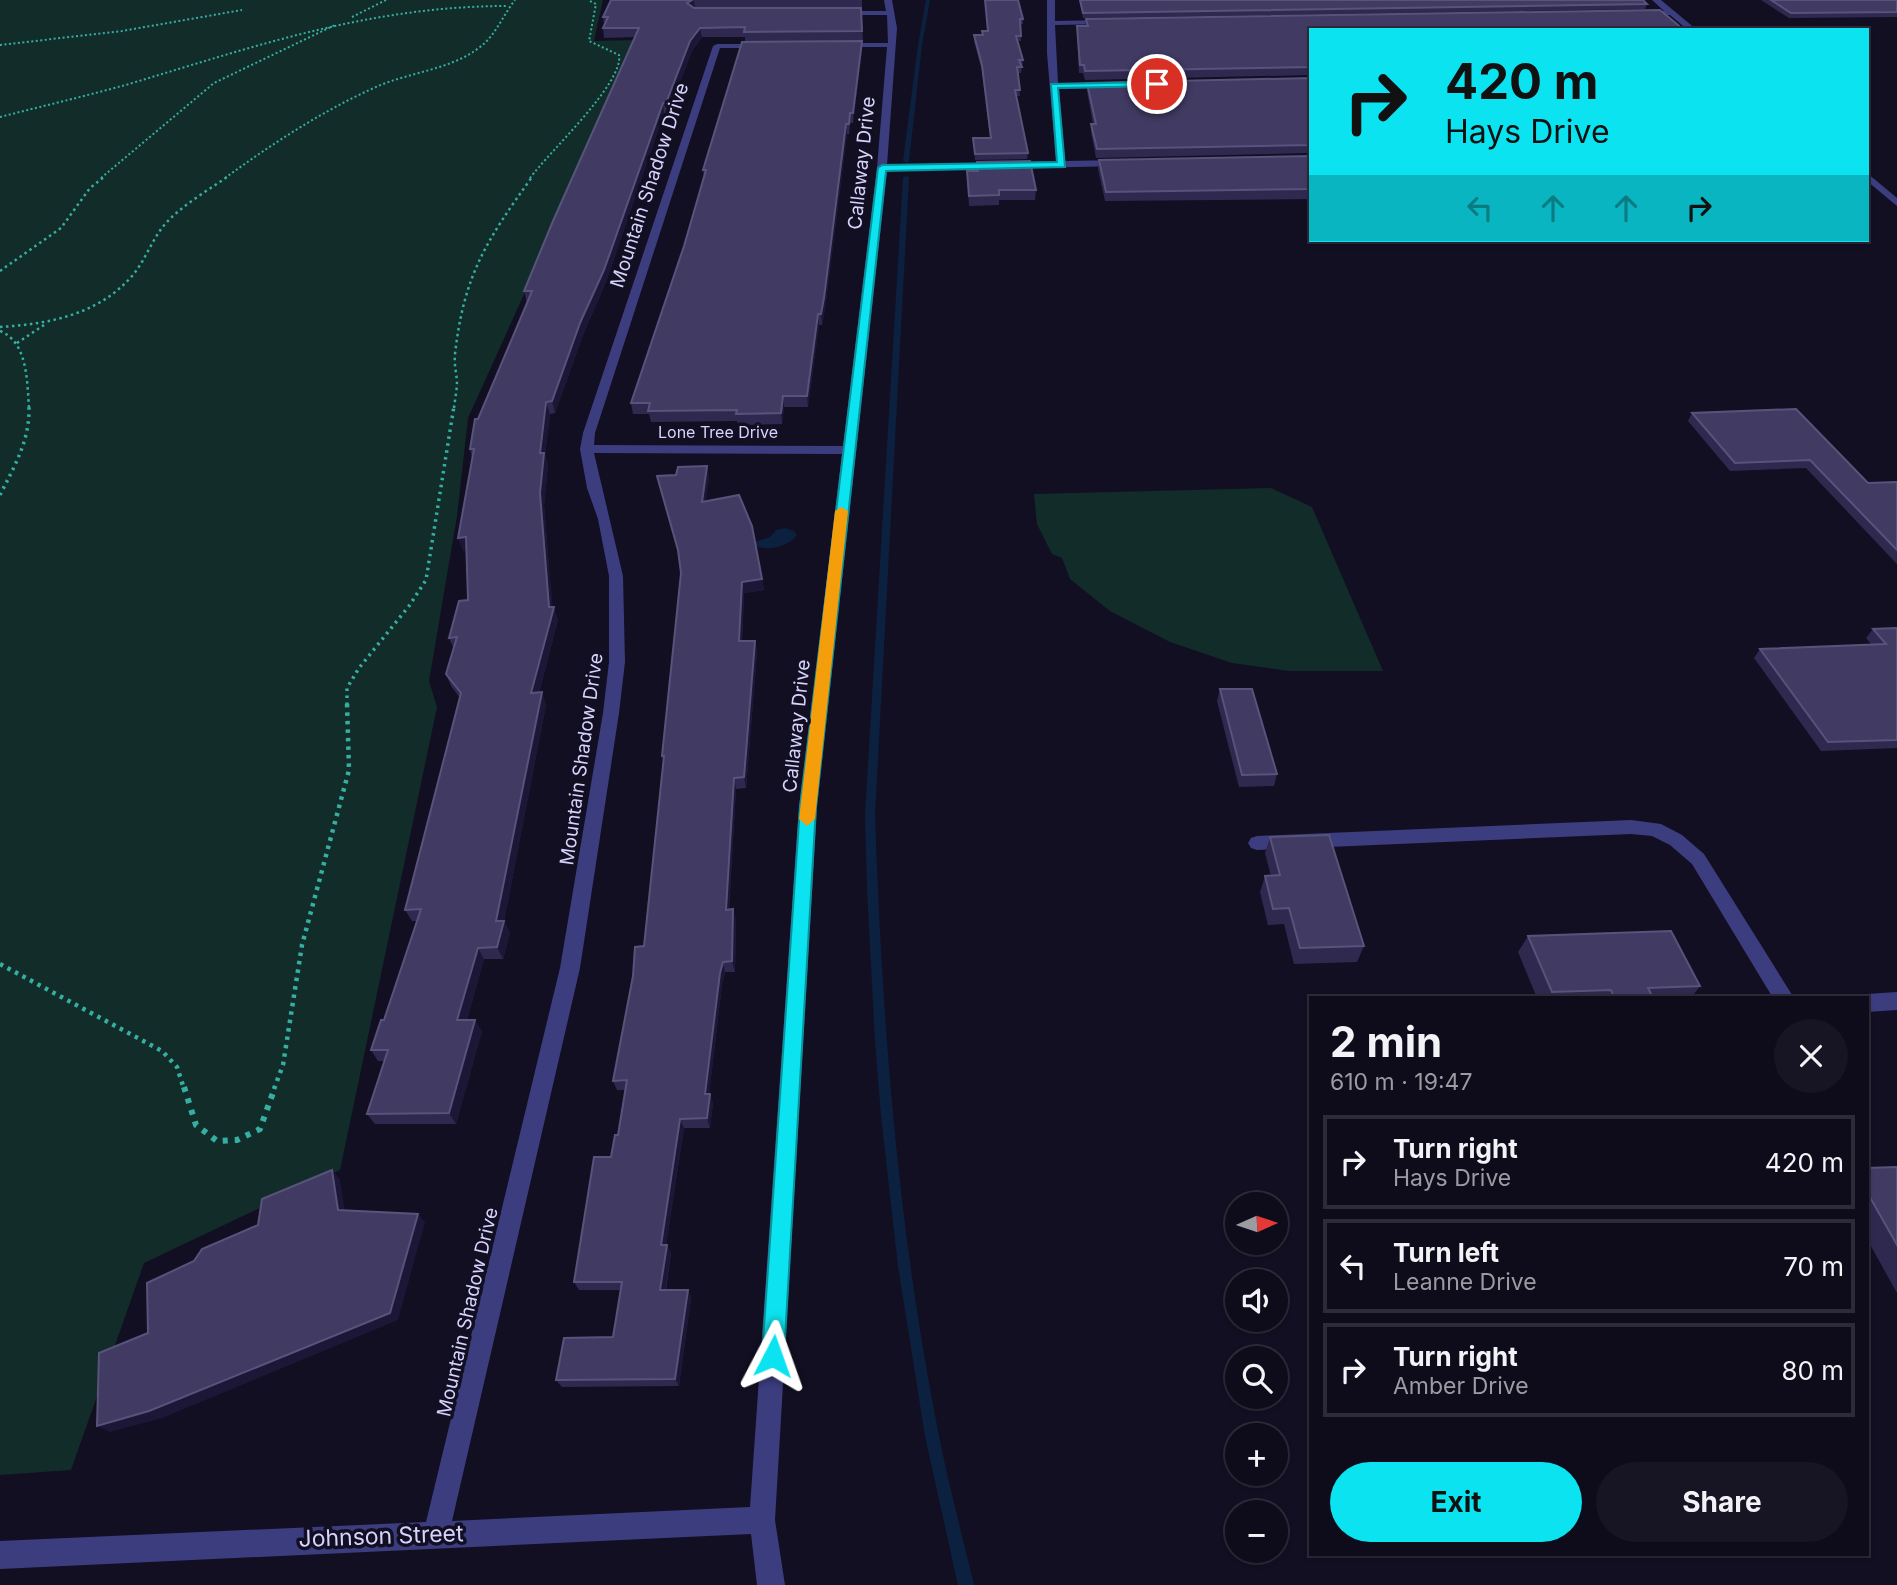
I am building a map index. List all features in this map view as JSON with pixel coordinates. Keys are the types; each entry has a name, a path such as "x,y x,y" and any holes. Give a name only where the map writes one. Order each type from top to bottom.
{"street":[{"path":"1051,0 1054,86 1062,165"},
{"path":"1656,0 1691,28"},
{"path":"825,13 889,6"},
{"name":"Callaway Drive","path":"771,1585 762,1520 808,807 882,168 892,45 889,6"},
{"path":"1631,13 1672,13"},
{"path":"1050,23 1119,22"},
{"path":"825,45 892,45"},
{"name":"Mountain Shadow Drive","path":"436,1534 570,968 609,726 617,662 616,576 587,449 589,433 717,46 785,46"},
{"path":"1054,86 1122,85"},
{"path":"882,168 1131,163"},
{"path":"1869,178 1897,203"},
{"name":"Lone Tree Drive","path":"587,449 848,450"},
{"path":"1257,843 1631,827 1655,829 1676,840 1698,859 1783,996"},
{"path":"1869,1003 1897,1001"},
{"name":"Johnson Street","path":"0,1555 762,1520"}],"path":[{"path":"0,271 61,228 90,188 214,83 386,0"},
{"path":"17,344 48,323 103,299 127,281 139,266 157,230 184,207 299,129 348,100 398,78 455,60 480,48 488,41 515,0"},
{"path":"0,964 162,1051 177,1067 196,1125 217,1141 237,1139 260,1129 283,1065 302,945 349,770 347,688 359,668 409,606 426,580 453,415 457,384 454,358 462,302 476,264 493,231 534,173 606,90 620,61 619,55 611,49 589,41 596,4 589,0"},
{"path":"0,117 101,92 345,21 451,4 509,6"},
{"path":"0,45 122,31 242,10"},
{"path":"0,329 48,323"},
{"path":"0,329 17,344 23,360 29,429 24,446 0,495"}],"green space":[{"path":"0,0 603,0 594,41 639,40 468,418 457,516 429,681 437,707 340,1170 144,1263 71,1470 0,1475"},
{"path":"1271,488 1312,507 1383,671 1289,671 1232,663 1170,642 1110,611 1070,579 1062,558 1052,554 1037,524 1034,494"}],"water":[{"path":"785,528 797,535 783,545 772,548 755,546 754,542"}],"building":[{"path":"611,0 692,0 687,3 694,8 861,8 862,31 744,32 745,27 700,28 690,41 666,103 663,103 604,270 580,323 552,401 546,402 540,453 544,453 540,493 549,607 554,607 531,693 542,692 496,921 504,921 497,947 478,948 457,1020 475,1020 449,1113 367,1114 388,1050 371,1050 381,1020 384,1020 421,909 405,910 461,693 446,674 457,637 449,638 459,601 468,600 466,537 458,538 474,449 470,449 475,419 478,419 532,291 524,291 553,221 639,28 603,28 608,17 603,17"},
{"path":"985,0 1018,0 1023,19 1020,19 1021,36 1016,36 1023,60 1019,60 1022,67 1017,67 1020,90 1015,90 1028,153 975,154 973,138 991,138 982,65 974,35 983,35 982,31 988,31"},
{"path":"1080,0 1643,0 1647,4 1083,13"},
{"path":"1771,0 1897,0 1897,12 1791,13"},
{"path":"1660,10 1682,28 1309,28 1309,67 1085,71 1084,65 1080,65 1077,26 1088,26 1086,19"},
{"path":"862,41 853,113 850,113 849,124 846,124 824,298 821,314 818,314 807,396 783,396 781,413 736,414 737,410 648,411 650,403 631,403 684,246 706,170 703,170 742,42"},
{"path":"1309,78 1309,145 1097,149 1091,124 1096,124 1087,83"},
{"path":"1309,156 1309,189 1106,192 1099,160"},
{"path":"1030,161 1036,190 999,190 999,195 969,196 967,171 978,171 977,162"},
{"path":"1796,409 1868,483 1897,482 1897,550 1810,460 1735,463 1692,413"},
{"path":"707,466 702,502 739,495 752,526 762,579 742,582 739,641 755,641 744,777 734,778 726,910 733,909 732,961 723,962 720,973 705,1094 710,1094 707,1118 680,1119 661,1245 667,1245 660,1290 688,1290 675,1379 556,1380 564,1338 613,1337 622,1282 574,1282 594,1157 611,1157 615,1135 618,1135 627,1080 613,1081 633,976 635,947 644,946 664,756 681,573 678,550 657,476 676,475 678,467"},
{"path":"1897,628 1897,740 1828,742 1760,649 1886,644 1873,629"},
{"path":"1220,689 1252,689 1277,774 1242,775"},
{"path":"1329,835 1364,946 1300,948 1289,908 1273,909 1265,876 1280,875 1270,837"},
{"path":"1671,931 1700,986 1648,988 1652,996 1613,996 1611,990 1552,992 1528,936"},
{"path":"1897,1167 1897,1245 1869,1196 1869,1168"},
{"path":"332,1170 338,1210 418,1214 390,1313 149,1411 97,1426 99,1353 148,1333 147,1283 194,1261 202,1249 258,1225 262,1199"}],"waterway":[{"path":"906,161 928,0"},
{"path":"906,178 870,815 872,890 887,1116 904,1266 932,1436 966,1585"}],"slow traffic":[{"path":"807,819 841,511"}],"route":[{"path":"773,1356 808,807 882,168 1062,165 1054,86 1157,84"}]}
